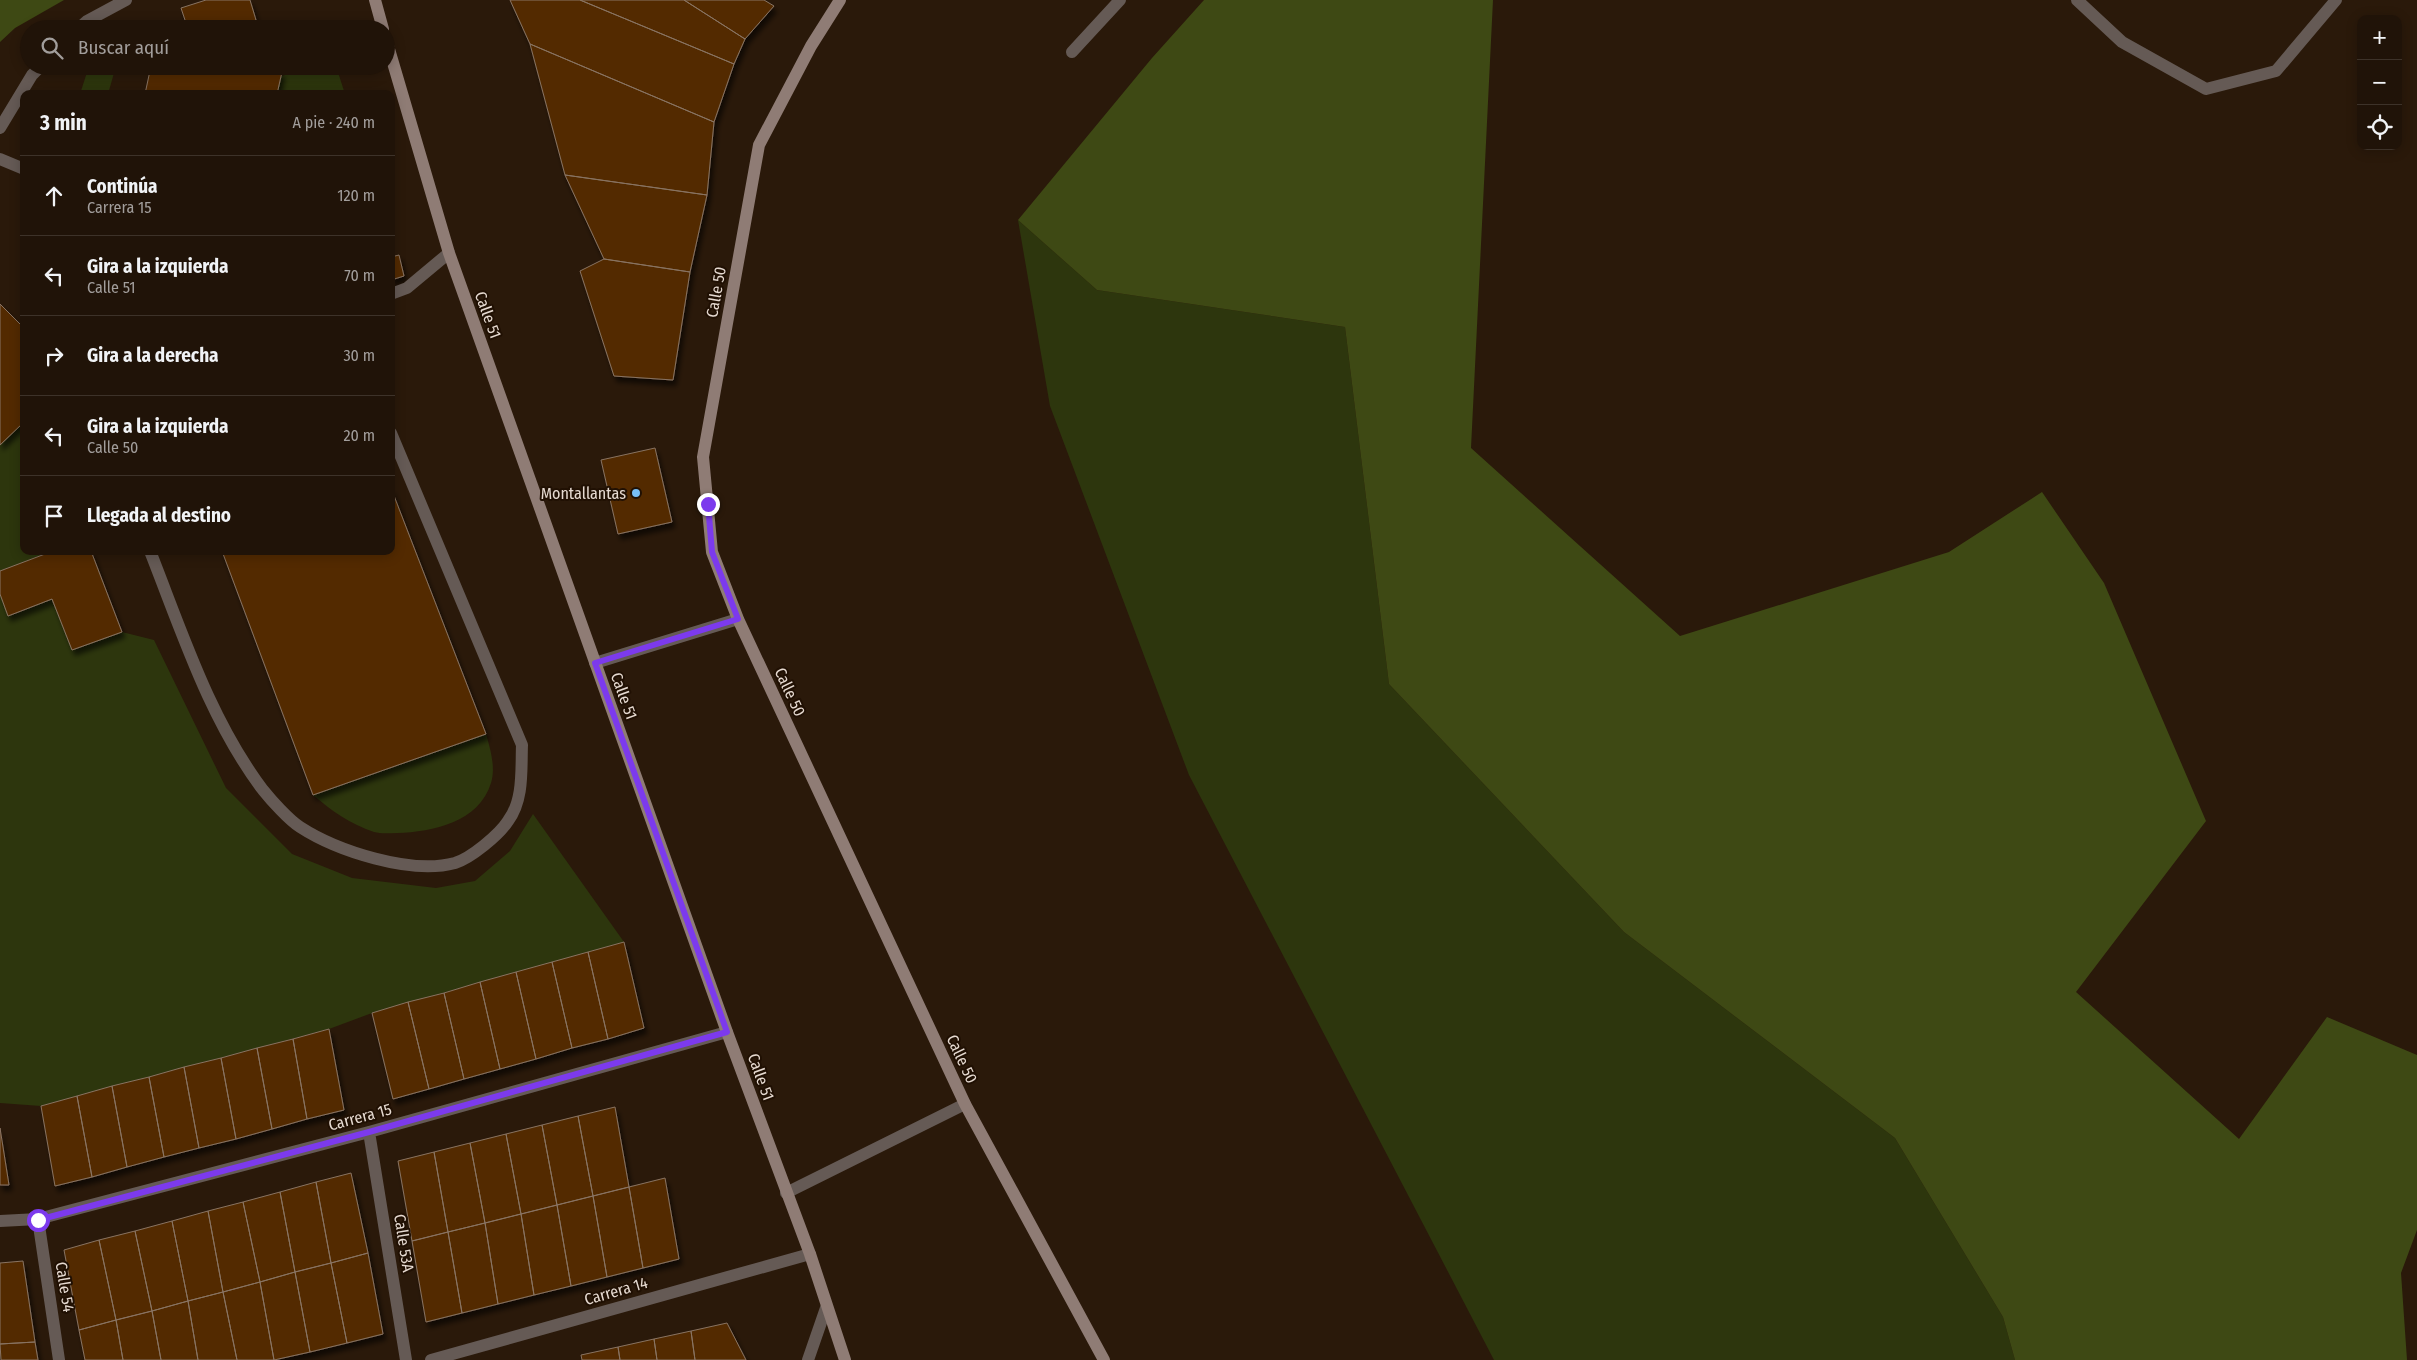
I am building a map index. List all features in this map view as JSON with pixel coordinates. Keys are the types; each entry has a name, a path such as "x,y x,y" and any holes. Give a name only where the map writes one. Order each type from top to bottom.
{"main road":[{"path":"375,0 381,20"},
{"name":"Calle 50","path":"840,0 811,46 759,145 703,457 712,552 738,619 965,1104 1104,1360"},
{"name":"Calle 51","path":"395,70 449,253 727,1032 810,1254 826,1308 845,1360"}],"street":[{"path":"89,20 126,0"},
{"path":"1072,52 1120,0"},
{"path":"2077,0 2122,42 2206,89 2276,71 2336,0"},
{"path":"23,90 32,75"},
{"path":"0,128 20,95"},
{"path":"0,159 20,168"},
{"path":"395,293 408,288 449,253"},
{"path":"152,555 196,668 237,752 270,797 299,827 354,853 411,866 456,862 483,846 509,821 520,793 522,745 395,443"},
{"path":"595,663 738,619"},
{"name":"Carrera 15","path":"0,1221 38,1220 369,1132 727,1032"},
{"path":"786,1193 965,1104"},
{"name":"Calle 53A","path":"369,1132 406,1360"},
{"name":"Calle 54","path":"38,1220 60,1360"},
{"name":"Carrera 14","path":"431,1360 810,1254"},
{"path":"808,1360 826,1308"}],"green space":[{"path":"0,0 64,0 29,20 20,20 20,25 0,42"},
{"path":"1204,0 1493,0 1471,448 1680,636 1949,552 2042,492 2104,583 2206,821 2076,992 2239,1139 2327,1017 2417,1055 2417,1230 2401,1273 2407,1360 2015,1360 2003,1317 1895,1138 1624,932 1389,684 1345,327 1097,290 1018,220 1152,58"},
{"path":"86,75 113,75 109,90 81,90"},
{"path":"339,75 344,90 278,90 281,76"},
{"path":"1018,220 1097,290 1345,327 1389,684 1624,932 1895,1138 2003,1317 2015,1360 1494,1360 1189,775 1050,406"},
{"path":"20,426 20,555 42,555 0,571 0,445"},
{"path":"0,594 9,616 52,599 72,650 122,632 154,640 226,788 292,854 352,878 436,888 475,881 510,851 533,814 624,942 372,1013 329,1029 41,1106 0,1103"},
{"path":"486,734 493,764 491,783 485,796 465,816 439,827 411,832 377,833 349,821 313,795"}],"building":[{"path":"206,0 250,0 256,20 185,20 181,8"},
{"path":"510,0 580,0 734,64 714,122 530,44"},
{"path":"580,0 684,0 745,39 734,64"},
{"path":"684,0 764,0 774,6 745,39"},
{"path":"530,44 714,122 707,195 565,175"},
{"path":"149,75 281,75 278,90 146,90"},
{"path":"565,175 707,195 690,272 604,259"},
{"path":"399,255 404,276 395,279 395,256"},
{"path":"604,259 690,272 673,380 614,376 580,271"},
{"path":"0,304 20,324 20,426 0,445"},
{"path":"655,448 672,522 618,534 601,460"},
{"path":"395,498 486,734 313,795 223,555 395,555"},
{"path":"42,555 93,555 122,632 72,650 52,599 8,616 0,594 0,571"},
{"path":"624,942 644,1028 608,1039 588,952"},
{"path":"588,952 608,1039 572,1048 552,962"},
{"path":"552,962 572,1048 536,1059 516,972"},
{"path":"516,972 536,1059 500,1069 480,982"},
{"path":"480,982 500,1069 464,1079 444,993"},
{"path":"444,993 464,1079 429,1089 408,1002"},
{"path":"408,1002 429,1089 393,1099 372,1013"},
{"path":"329,1029 344,1110 307,1119 293,1039"},
{"path":"293,1039 307,1119 272,1129 257,1048"},
{"path":"257,1048 272,1129 236,1139 221,1058"},
{"path":"221,1058 236,1139 199,1148 184,1067"},
{"path":"184,1067 199,1148 164,1157 149,1077"},
{"path":"149,1077 164,1157 127,1167 112,1086"},
{"path":"112,1086 127,1167 92,1177 77,1096"},
{"path":"77,1096 92,1177 55,1186 41,1106"},
{"path":"615,1107 629,1187 593,1196 578,1116"},
{"path":"578,1116 593,1196 557,1205 542,1125"},
{"path":"542,1125 557,1205 521,1214 506,1134"},
{"path":"0,1128 9,1185 0,1185"},
{"path":"506,1134 521,1214 485,1223 470,1143"},
{"path":"470,1143 485,1223 448,1232 434,1152"},
{"path":"434,1152 448,1232 412,1241 398,1161"},
{"path":"351,1173 368,1253 331,1263 316,1182"},
{"path":"665,1178 679,1259 643,1268 629,1187"},
{"path":"316,1182 331,1263 295,1272 280,1192"},
{"path":"629,1187 643,1268 607,1277 593,1196"},
{"path":"280,1192 295,1272 260,1282 243,1202"},
{"path":"593,1196 607,1277 571,1286 557,1205"},
{"path":"243,1202 260,1282 223,1292 208,1211"},
{"path":"557,1205 571,1286 534,1295 521,1214"},
{"path":"208,1211 223,1292 188,1301 172,1221"},
{"path":"521,1214 534,1295 498,1304 485,1223"},
{"path":"172,1221 188,1301 152,1311 135,1231"},
{"path":"485,1223 498,1304 462,1313 448,1232"},
{"path":"135,1231 152,1311 116,1320 99,1240"},
{"path":"448,1232 462,1313 426,1322 412,1241"},
{"path":"99,1240 116,1320 79,1330 64,1250"},
{"path":"368,1253 383,1334 347,1343 331,1263"},
{"path":"23,1261 35,1342 0,1344 0,1263"},
{"path":"331,1263 347,1343 310,1352 295,1272"},
{"path":"295,1272 310,1352 274,1360 260,1282"},
{"path":"260,1282 274,1360 237,1360 223,1292"},
{"path":"223,1292 237,1360 198,1360 188,1301"},
{"path":"188,1301 198,1360 161,1360 152,1311"},
{"path":"152,1311 161,1360 123,1360 116,1320"},
{"path":"116,1320 123,1360 85,1360 79,1330"},
{"path":"727,1323 746,1360 695,1360 691,1331"},
{"path":"691,1331 695,1360 657,1360 654,1339"},
{"path":"654,1339 657,1360 620,1360 618,1347"},
{"path":"35,1342 38,1360 1,1360 0,1344"},
{"path":"618,1347 620,1360 582,1360 581,1355"}],"place":[{"name":"Montallantas","path":"636,493"}],"route":[{"path":"38,1220 369,1132 727,1032 595,663 738,619 712,552 708,504"}]}
